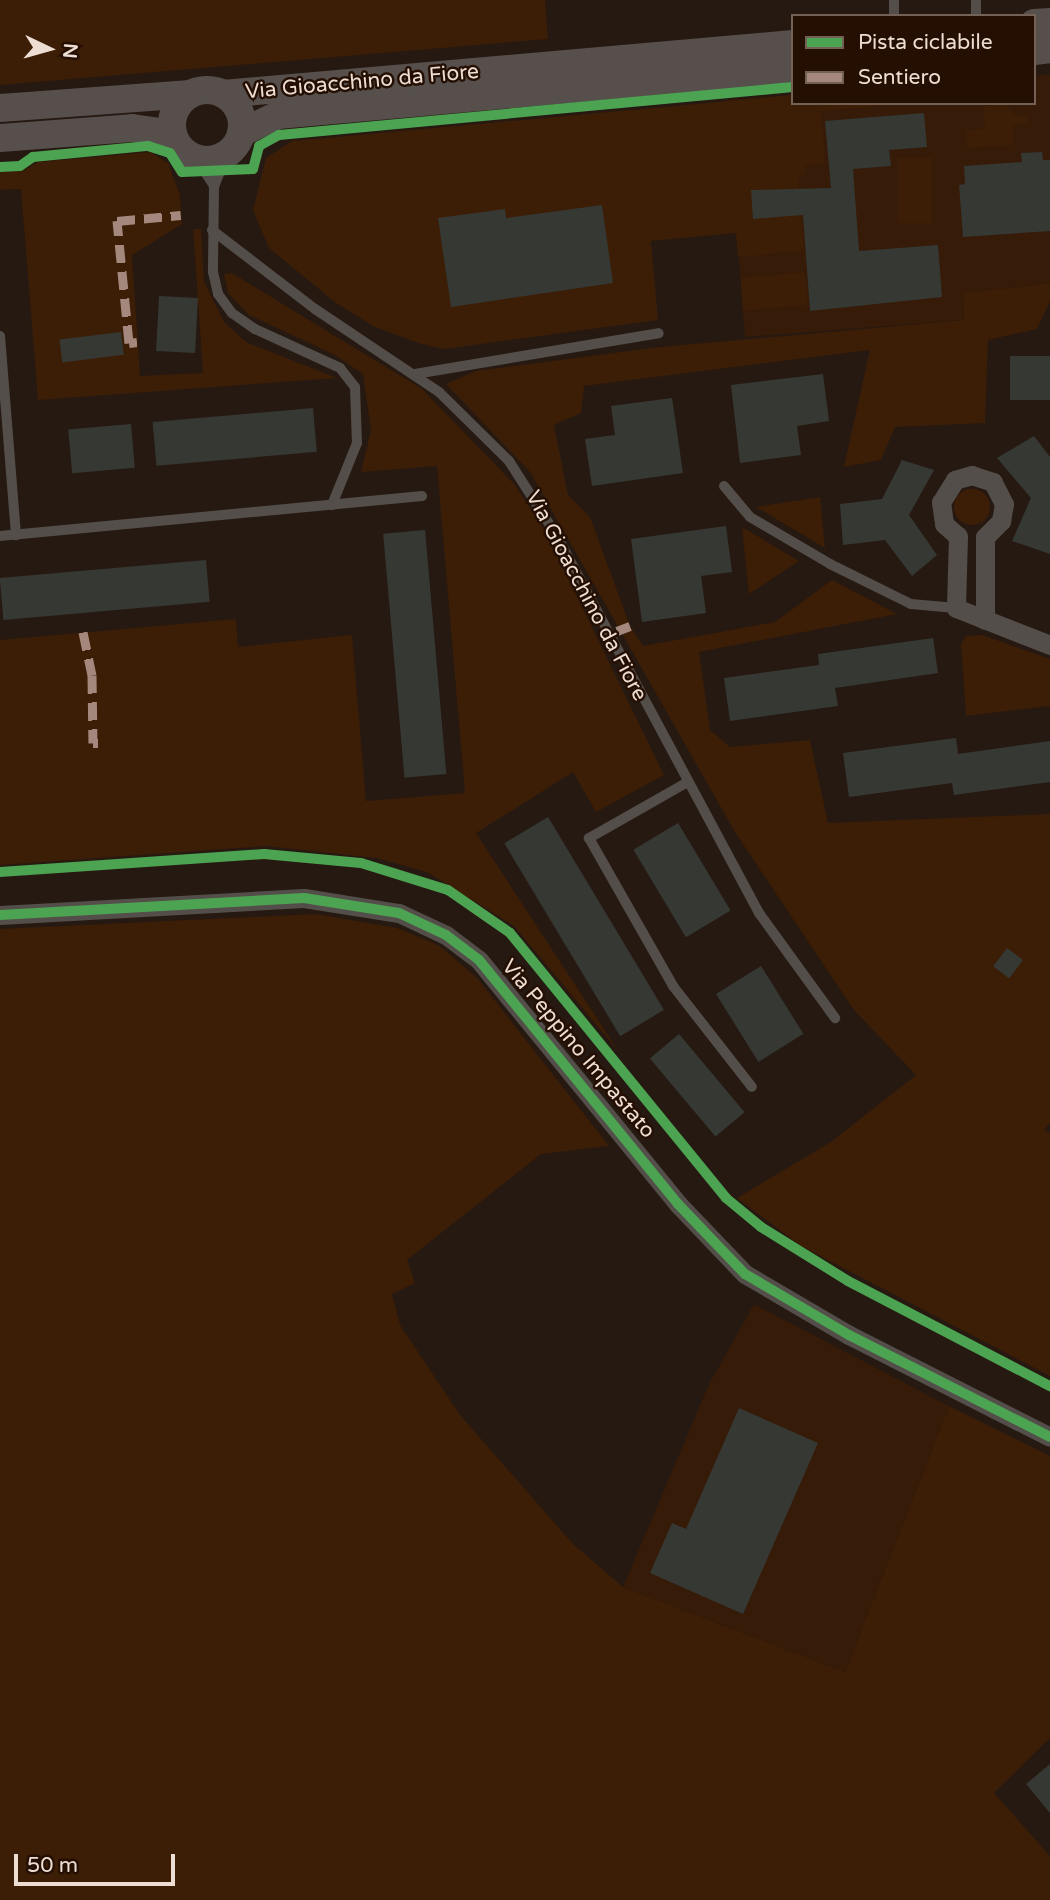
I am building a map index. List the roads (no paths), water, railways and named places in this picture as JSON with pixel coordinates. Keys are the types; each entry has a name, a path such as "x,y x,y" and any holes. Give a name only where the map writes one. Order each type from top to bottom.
{"street":[{"name":"Via Gioacchino da Fiore","path":"223,93 791,44"},
{"name":"Via Gioacchino da Fiore","path":"234,142 278,115 791,69"},
{"path":"0,108 223,93 239,110 234,142 196,158 173,134 132,128 0,138"},
{"path":"173,134 175,111 190,94"},
{"path":"985,620 985,537 1001,521 1004,504 993,482 983,477 955,480 941,502 944,524 958,536 956,608 985,620 1050,645"},
{"name":"Via Peppino Impastato","path":"0,915 304,898 399,914 446,935 503,988 678,1203 745,1274 849,1335 1050,1437"}],"lane":[{"path":"234,142 214,186 212,230 218,294 232,313 340,368 355,387 357,443 332,505"},
{"path":"196,158 214,186"},
{"name":"Via Gioacchino da Fiore","path":"212,230 315,309 415,374 526,483 685,783 759,913 835,1018"},
{"path":"415,374 659,333"},
{"path":"0,336 16,535"},
{"path":"724,486 750,517 830,564 911,604 956,608"},
{"path":"0,536 422,496"},
{"path":"685,783 589,838 673,986 752,1087"}]}
